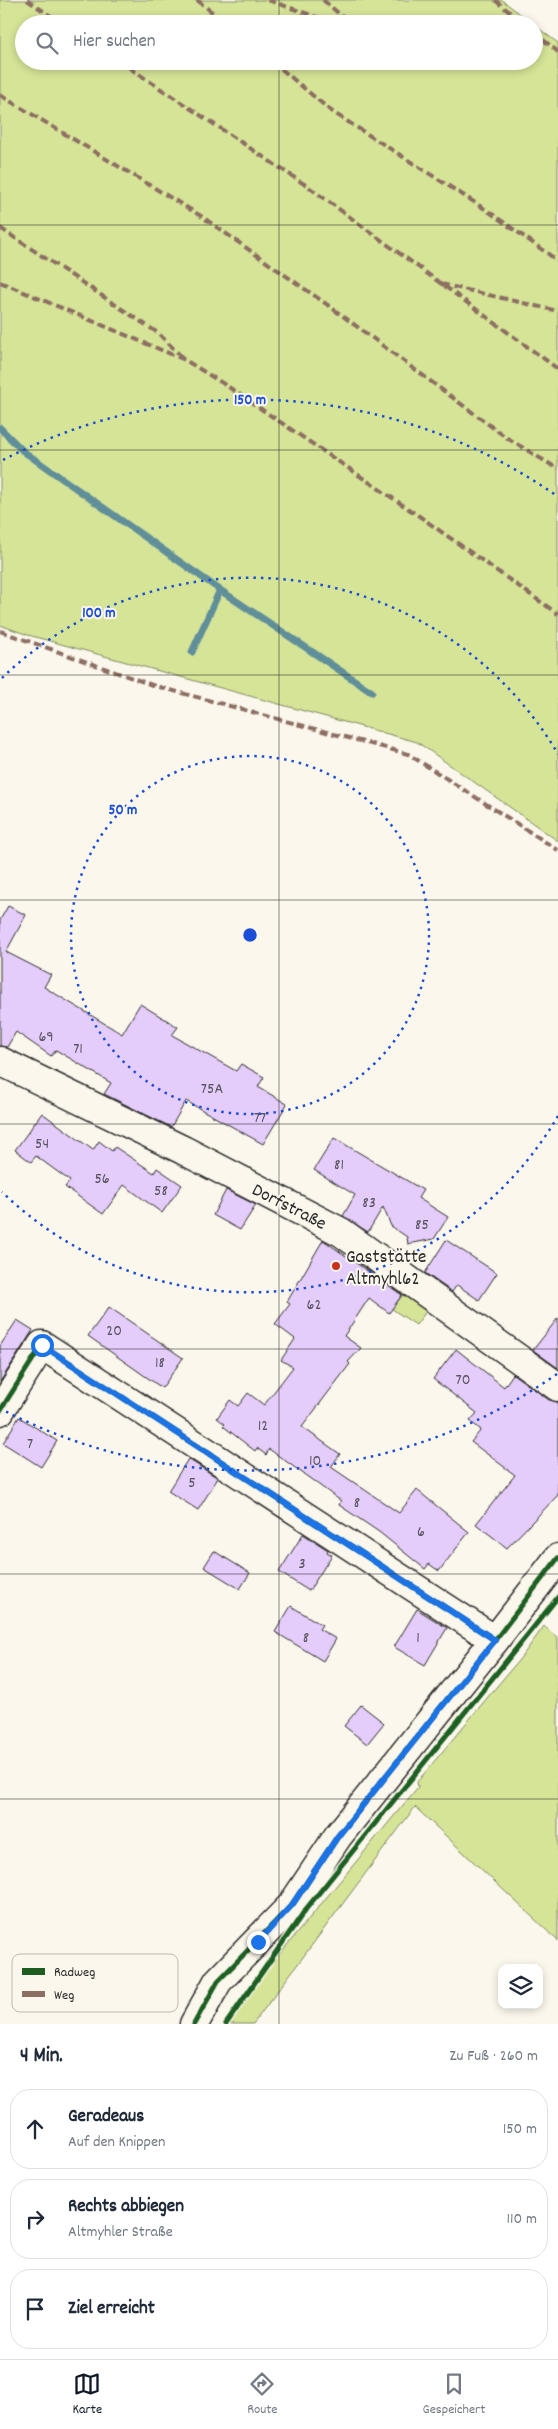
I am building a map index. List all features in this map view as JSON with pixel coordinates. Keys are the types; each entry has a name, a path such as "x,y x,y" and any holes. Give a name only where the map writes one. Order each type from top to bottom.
{"street":[{"name":"Dorfstraße","path":"0,1061 183,1150 341,1232 558,1387"},
{"path":"0,1411 42,1345 495,1640"},
{"path":"194,2024 218,1981 292,1905 338,1836 558,1558"}],"green space":[{"path":"0,0 502,0 521,15 15,15 15,70 543,70 543,32 558,43 558,841 417,742 28,635 0,625"},
{"path":"405,1292 428,1309 416,1325 392,1309"},
{"path":"544,1626 558,1638 558,1941 415,1807 253,2024 229,2024 273,1962 418,1787 417,1782 523,1655"}],"building":[{"path":"8,906 26,915 6,952 51,975 44,987 122,1034 140,1004 178,1027 172,1035 236,1071 241,1064 264,1077 258,1087 287,1104 263,1144 186,1101 171,1127 104,1094 111,1083 56,1050 51,1056 16,1032 7,1047 0,1046 0,920"},
{"path":"42,1113 93,1150 99,1141 112,1151 115,1147 154,1173 157,1168 182,1185 162,1213 124,1185 103,1214 65,1187 70,1181 36,1156 31,1162 15,1150"},
{"path":"334,1138 423,1190 418,1198 448,1217 434,1239 408,1244 407,1237 391,1226 383,1207 368,1232 343,1216 355,1195 314,1170"},
{"path":"226,1190 256,1205 240,1230 213,1215"},
{"path":"323,1240 402,1295 389,1313 369,1298 344,1336 361,1348 348,1362 350,1364 302,1427 340,1454 331,1467 399,1513 417,1490 469,1532 439,1571 429,1564 425,1569 379,1532 339,1505 341,1501 269,1449 266,1455 257,1448 255,1451 223,1426 225,1424 217,1418 230,1400 238,1406 248,1393 264,1405 293,1367 281,1360 295,1339 275,1324 290,1304 287,1302"},
{"path":"446,1240 497,1273 479,1300 457,1285 452,1292 425,1273"},
{"path":"109,1307 183,1358 162,1388 88,1336"},
{"path":"558,1318 558,1368 533,1350"},
{"path":"17,1320 33,1330 0,1382 0,1346"},
{"path":"456,1349 504,1387 513,1374 549,1400 558,1402 558,1495 507,1548 476,1524 515,1475 471,1442 481,1430 470,1421 477,1413 433,1379"},
{"path":"19,1417 57,1441 41,1467 3,1443"},
{"path":"188,1459 218,1478 198,1510 168,1491"},
{"path":"303,1534 328,1550 327,1552 332,1555 309,1591 279,1572"},
{"path":"214,1551 250,1573 240,1589 204,1567"},
{"path":"291,1606 322,1625 319,1629 336,1639 323,1661 275,1632"},
{"path":"417,1609 447,1628 425,1665 394,1647"},
{"path":"361,1705 384,1723 367,1744 344,1726"}],"waterway":[{"path":"0,428 23,451 220,590 192,652"},
{"path":"220,590 372,692"}],"marked path":[{"path":"27,0 50,15"},
{"path":"197,0 216,15"},
{"path":"268,0 311,15"},
{"path":"323,0 340,15"},
{"path":"495,0 513,15"},
{"path":"543,40 558,52"},
{"path":"133,70 310,188 558,369"},
{"path":"283,70 331,111 488,211 558,261"},
{"path":"0,95 201,216 332,308 507,438 558,469"},
{"path":"0,228 158,333 182,357"},
{"path":"0,282 185,360 227,386 419,516 558,614"},
{"path":"441,284 558,311"},
{"path":"0,631 152,685 408,754 558,850"}],"cycle path":[{"path":"0,1411 42,1345 495,1640"},
{"path":"194,2024 218,1981 292,1905 338,1836 558,1558"},
{"path":"226,2024 306,1909 558,1597"}],"place":[{"name":"Gaststätte Altmyhl62","path":"336,1266"}],"route":[{"path":"42,1345 495,1640 338,1836 292,1905 258,1942"}]}
